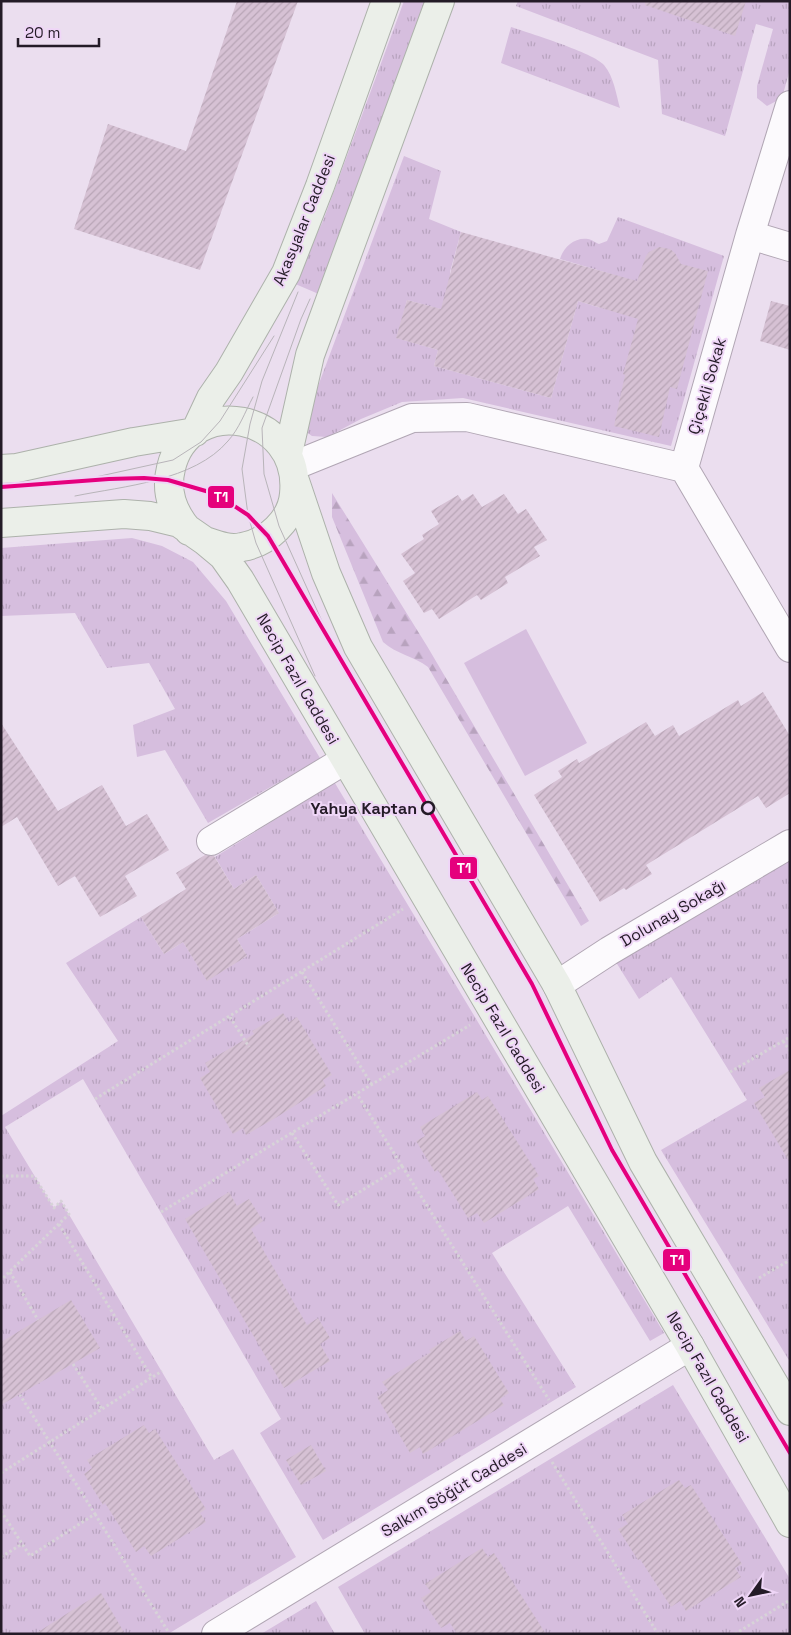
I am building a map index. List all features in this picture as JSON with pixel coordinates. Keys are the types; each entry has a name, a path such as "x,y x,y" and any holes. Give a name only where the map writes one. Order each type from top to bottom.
{"main road":[{"name":"Akasyalar Caddesi","path":"195,432 211,398 229,372 286,274 320,186 386,1"},
{"path":"1,523 124,514 150,516 178,523 197,536 224,547 242,548 268,536 279,526 288,513 294,497 292,467 310,355 440,1"},
{"path":"197,536 179,519 170,497 168,480 173,460 181,444 195,432 207,425 220,421 241,421 262,428 279,441 292,467 326,573 358,647 557,985 643,1162 790,1411"},
{"path":"1,469 17,468 112,447 195,432"},
{"name":"Necip Fazıl Caddesi","path":"197,536 223,556 240,580 690,1346 790,1523"}],"street":[{"name":"Çiçekli Sokak","path":"684,468 750,235 790,105"},
{"path":"750,235 790,247"},
{"path":"292,467 412,418 466,417 684,468 790,648"},
{"path":"211,841 345,760"},
{"name":"Dolunay Sokağı","path":"557,985 609,951 790,844"},
{"name":"Salkım Söğüt Caddesi","path":"216,1634 690,1346"}],"path":[{"path":"95,1099 408,906"},
{"path":"302,972 372,1085"},
{"path":"230,1017 249,1047"},
{"path":"161,1212 477,1021"},
{"path":"730,1072 790,1037"},
{"path":"783,1040 790,1051"},
{"path":"357,1094 550,1402"},
{"path":"292,1133 338,1205 402,1166"},
{"path":"1,1176 34,1176 54,1208 61,1201 69,1214 1,1280"},
{"path":"59,1224 152,1378"},
{"path":"759,1278 790,1260"},
{"path":"10,1272 38,1320"},
{"path":"73,1364 102,1409"},
{"path":"1,1473 162,1371"},
{"path":"20,1394 169,1633"},
{"path":"550,1459 658,1634"},
{"path":"1,1511 30,1556 95,1514"},
{"path":"1,1557 22,1544"},
{"path":"735,1634 790,1600"}],"green space":[{"path":"404,1 430,1 321,295 293,283 323,221"},
{"path":"518,1 790,1 790,69 782,98 767,106 757,98 757,86 773,29 756,24 725,136 662,114 658,60 516,6"},
{"path":"511,27 598,60 604,65 610,75 620,108 501,63"},
{"path":"404,156 441,171 429,219 461,232 450,272 451,312 407,300 397,338 438,350 434,366 551,398 578,301 601,308 611,274 560,259 561,255 566,247 578,240 589,239 599,244 607,241 618,217 724,256 671,446 463,398 402,402 361,419 327,437 312,436 302,429"},
{"path":"332,493 427,646 589,921 581,926 428,667 383,642 332,517"},
{"path":"132,538 162,546 193,562 226,601 664,1333 650,1341 568,1206 492,1253 576,1387 323,1540 260,1433 281,1419 83,1079 5,1127 54,1208 61,1201 214,1460 233,1449 296,1557 168,1634 1,1634 1,1116 118,1041 66,963 141,917 164,954 183,942 207,980 247,956 237,939 279,913 256,875 234,889 215,857 334,783 319,759 208,823 165,750 137,757 133,725 175,709 149,663 107,668 75,613 1,616 1,548"},
{"path":"526,629 587,743 525,776 464,663"},
{"path":"790,844 790,1362 661,1150 747,1100 671,977 639,999 609,951"},
{"path":"673,1385 790,1579 790,1634 365,1634 338,1587"},
{"path":"316,1601 335,1634 261,1634"}],"building":[{"path":"237,1 298,1 200,270 74,229 108,124 186,151"},
{"path":"645,1 746,1 735,36 645,5"},
{"path":"461,232 637,281 646,256 649,252 659,247 670,249 675,253 681,264 708,271 677,389 670,387 659,437 614,426 625,375 623,374 638,319 578,301 551,398 434,366 438,350 396,338 407,300 441,309"},
{"path":"771,301 790,306 790,350 760,341"},
{"path":"473,494 482,507 504,494 518,514 526,509 547,540 534,547 540,556 505,577 508,583 481,600 477,595 439,619 432,609 424,613 403,581 415,573 401,554 424,539 422,535 439,524 431,511 458,495 462,501"},
{"path":"763,692 790,736 790,793 766,808 758,796 646,865 652,874 626,890 624,888 600,902 534,795 562,777 558,771 577,759 579,763 646,722 655,736 673,725 679,736 738,700 741,706"},
{"path":"1,723 58,811 102,785 126,826 147,814 169,850 125,876 137,896 100,917 75,876 58,886 17,817 1,827"},
{"path":"205,855 214,856 234,889 256,875 279,913 237,939 247,956 207,981 183,942 164,954 141,917 186,889 176,873"},
{"path":"283,1013 289,1022 297,1017 332,1075 323,1080 326,1086 277,1117 246,1135 243,1128 233,1134 200,1078 210,1072 205,1063 254,1034 252,1031"},
{"path":"790,1070 790,1163 754,1103 765,1097 759,1088"},
{"path":"477,1092 482,1100 488,1096 539,1176 533,1179 539,1189 484,1223 477,1213 468,1218 438,1170 435,1172 416,1141 425,1136 420,1127"},
{"path":"229,1192 237,1206 249,1199 263,1221 251,1229 307,1325 318,1318 330,1338 320,1344 330,1361 284,1388 185,1219"},
{"path":"71,1300 100,1348 1,1405 1,1342"},
{"path":"460,1331 466,1341 474,1336 509,1393 500,1399 504,1405 423,1454 420,1447 410,1453 377,1397 388,1390 382,1382 431,1352 429,1350"},
{"path":"144,1425 149,1433 155,1429 206,1509 200,1513 206,1522 151,1556 144,1546 136,1552 84,1474 92,1468 87,1460"},
{"path":"311,1445 326,1471 301,1485 286,1460"},
{"path":"679,1480 685,1488 691,1485 742,1564 735,1568 741,1577 686,1611 680,1601 671,1607 618,1529 628,1524 622,1515"},
{"path":"482,1548 488,1557 494,1553 546,1634 457,1634 450,1623 441,1628 421,1598 431,1592 425,1584"},
{"path":"101,1593 125,1634 35,1634 71,1611"}],"tram line":[{"path":"298,292 262,381 250,424 242,469 248,515 256,543 315,676"},
{"path":"310,299 262,428 264,474 279,526 339,659"},
{"path":"73,482 173,460 201,442 220,421 274,336"},
{"path":"75,496 157,480 197,465 214,454 228,441 239,426 253,397"}],"transit line":[{"name":"T1","path":"1,487 109,479 144,478 168,480 216,494 248,515 268,536 532,984 612,1150 790,1453"}],"place":[{"name":"Yahya Kaptan","path":"428,808"}]}
